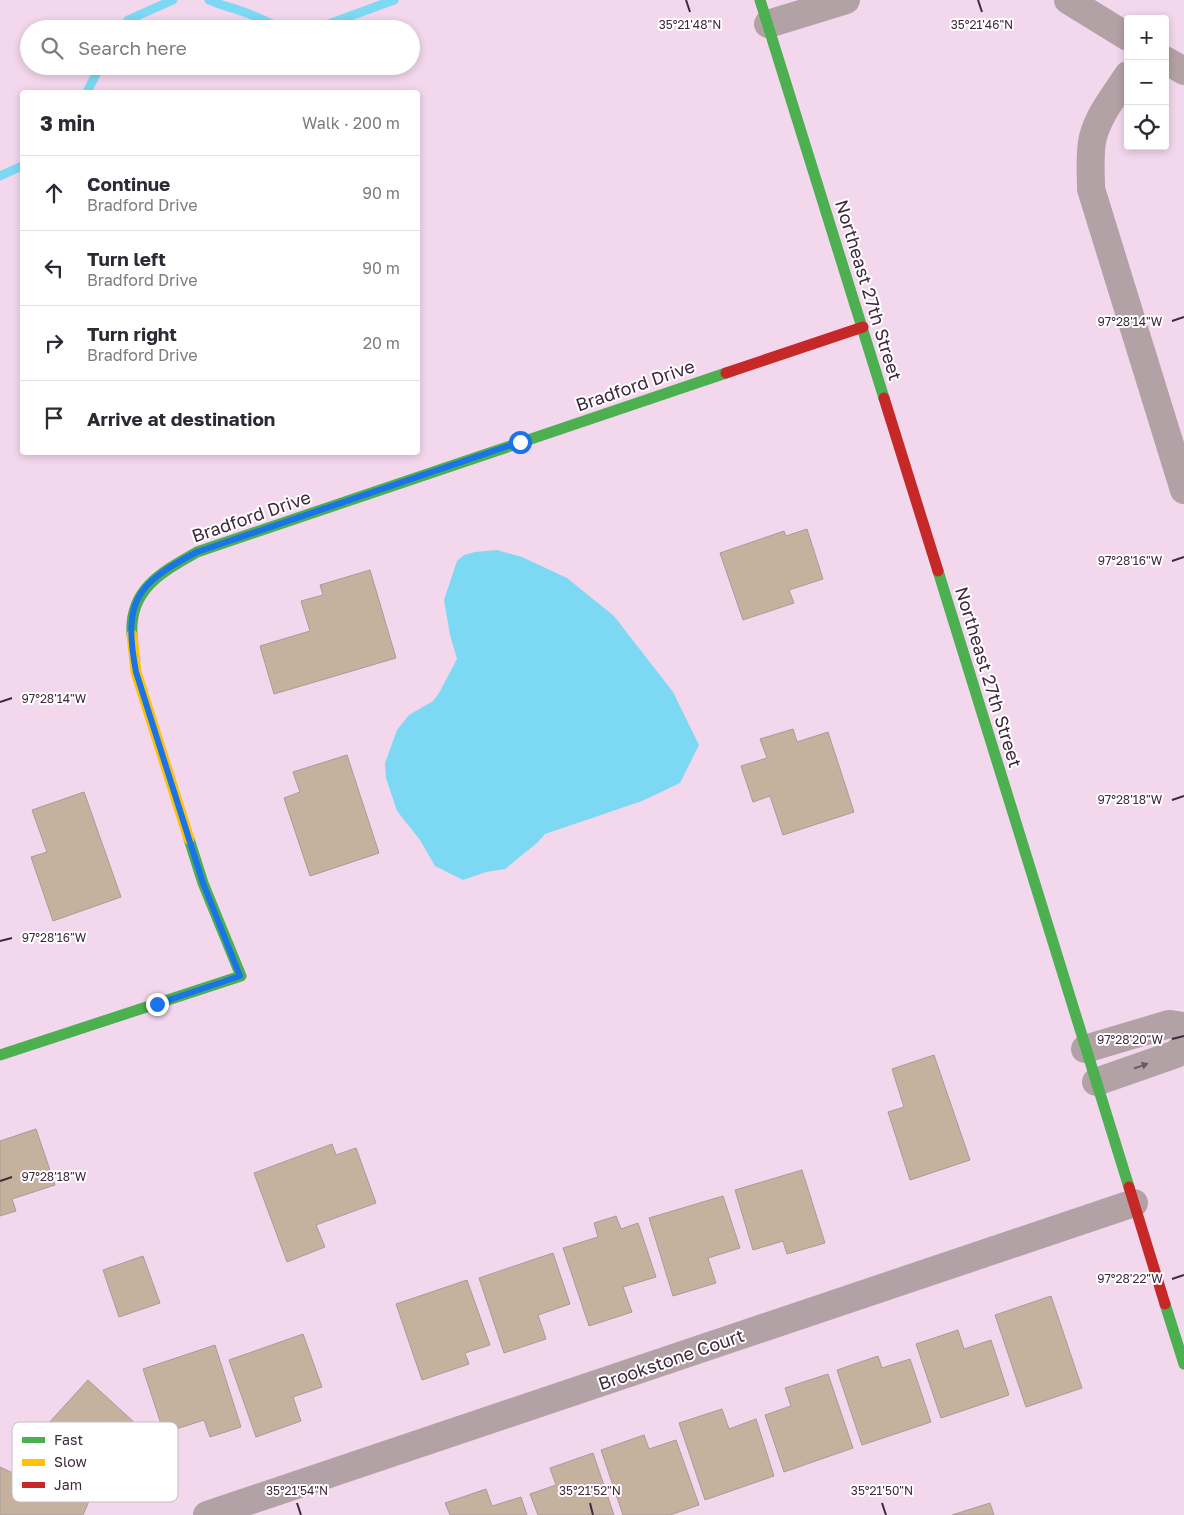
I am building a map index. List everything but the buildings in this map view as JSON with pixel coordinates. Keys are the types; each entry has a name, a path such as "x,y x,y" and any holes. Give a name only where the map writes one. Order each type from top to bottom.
{"street":[{"path":"764,12 846,0"},
{"path":"1068,0 1124,35"},
{"name":"Northeast 27th Street","path":"764,12 1184,1364"},
{"path":"1169,62 1184,71"},
{"path":"1124,81 1102,115 1093,138 1091,189 1184,490"},
{"name":"Bradford Drive","path":"0,1055 240,976 203,883 136,672 131,647 131,625 134,607 141,591 153,579 170,566 197,552 862,327"},
{"path":"1086,1048 1169,1024 1184,1026"},
{"path":"1096,1082 1176,1054 1184,1046"},
{"name":"Brookstone Court","path":"207,1515 1134,1203"}],"water":[{"path":"497,550 522,557 567,578 614,616 673,692 699,745 680,783 642,801 545,834 537,843 505,869 486,872 463,880 435,866 420,840 397,811 386,778 385,763 397,730 409,715 433,701 457,659 450,635 444,600 457,561 464,555"}],"waterway":[{"path":"128,20 173,0"},
{"path":"209,0 263,20"},
{"path":"339,20 394,0"},
{"path":"88,90 96,75"},
{"path":"0,176 20,167"}],"traffic: fast":[{"path":"760,0 884,398"},
{"path":"132,635 132,619 142,594 160,575 197,552 726,373"},
{"path":"938,571 1129,1187"},
{"path":"0,1055 241,976 203,883 189,839"},
{"path":"1165,1304 1184,1364"}],"traffic: slow":[{"path":"132,635 136,672 189,839"}],"traffic: jam":[{"path":"726,373 863,327"},
{"path":"884,398 938,571"},
{"path":"1129,1187 1165,1304"}],"route":[{"path":"157,1004 240,976 203,883 144,703 136,672 131,647 131,625 134,607 141,591 170,566 197,552 520,442"}]}
